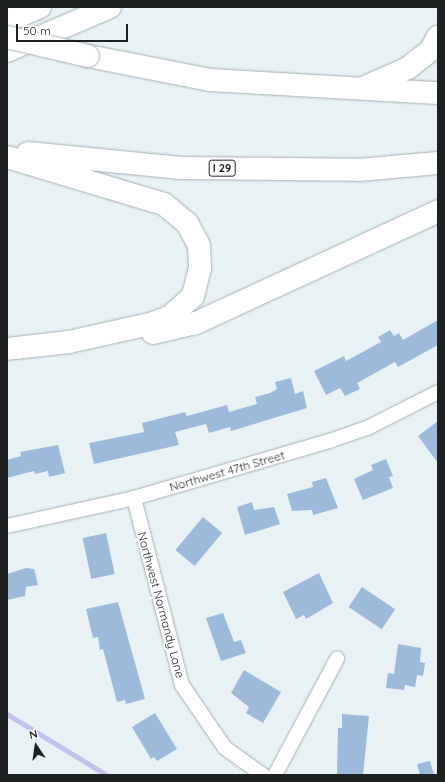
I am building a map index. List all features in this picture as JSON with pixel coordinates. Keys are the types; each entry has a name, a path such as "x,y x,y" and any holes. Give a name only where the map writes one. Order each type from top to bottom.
{"main road":[{"path":"7,21 40,7"},
{"path":"7,51 110,7"},
{"path":"7,37 88,56 210,80 360,90 438,92"},
{"path":"360,90 408,68 430,50 438,37"},
{"name":"I 29","path":"7,151 181,168 359,170 438,163"},
{"path":"7,156 164,204 187,223 199,246 200,268 193,296 170,316 154,323 69,342 7,349"},
{"path":"7,361 105,344 196,323 438,211"}],"street":[{"name":"Northwest 47th Street","path":"7,526 134,498 339,438 438,392"},
{"name":"Northwest Normandy Lane","path":"134,498 182,685 225,748 263,775"},
{"path":"275,775 337,659"}],"building":[{"path":"438,320 438,345 398,367 395,362 357,383 360,389 345,396 340,388 326,395 314,371 344,356 346,361 381,342 378,337 390,330 394,336 399,333 403,340"},
{"path":"291,378 295,394 303,391 307,408 231,431 230,427 209,433 206,424 175,432 179,445 94,464 89,443 144,432 142,423 185,412 187,416 227,405 229,412 257,404 255,397 270,393 277,389 275,382"},
{"path":"438,421 438,463 418,436"},
{"path":"58,445 65,473 49,477 48,471 35,474 34,471 7,478 7,460 21,456 20,452"},
{"path":"386,459 393,476 389,477 393,488 363,500 354,479 373,470 371,465"},
{"path":"326,478 338,508 313,515 312,510 292,511 287,494 313,487 312,482"},
{"path":"252,502 254,510 274,507 280,524 245,535 237,507"},
{"path":"203,517 222,533 195,566 175,550"},
{"path":"106,533 115,574 91,579 83,538"},
{"path":"26,568 34,569 38,585 26,587 25,596 7,600 7,574"},
{"path":"319,573 333,603 306,619 304,615 296,619 283,592"},
{"path":"362,587 395,609 382,629 349,607"},
{"path":"118,602 145,699 126,704 125,700 117,702 103,649 100,650 98,637 93,638 86,609"},
{"path":"223,613 234,642 241,640 246,653 221,661 206,618"},
{"path":"398,644 421,648 420,662 425,663 423,676 417,675 415,687 405,685 404,690 386,688 388,673 394,674"},
{"path":"244,670 281,692 263,723 246,713 249,707 231,693"},
{"path":"155,713 177,749 157,761 154,757 151,759 132,727"},
{"path":"342,714 369,716 363,775 337,774 338,728 342,728"},
{"path":"430,761 434,775 420,775 417,764"}],"waterway":[{"path":"7,714 107,775"}]}
